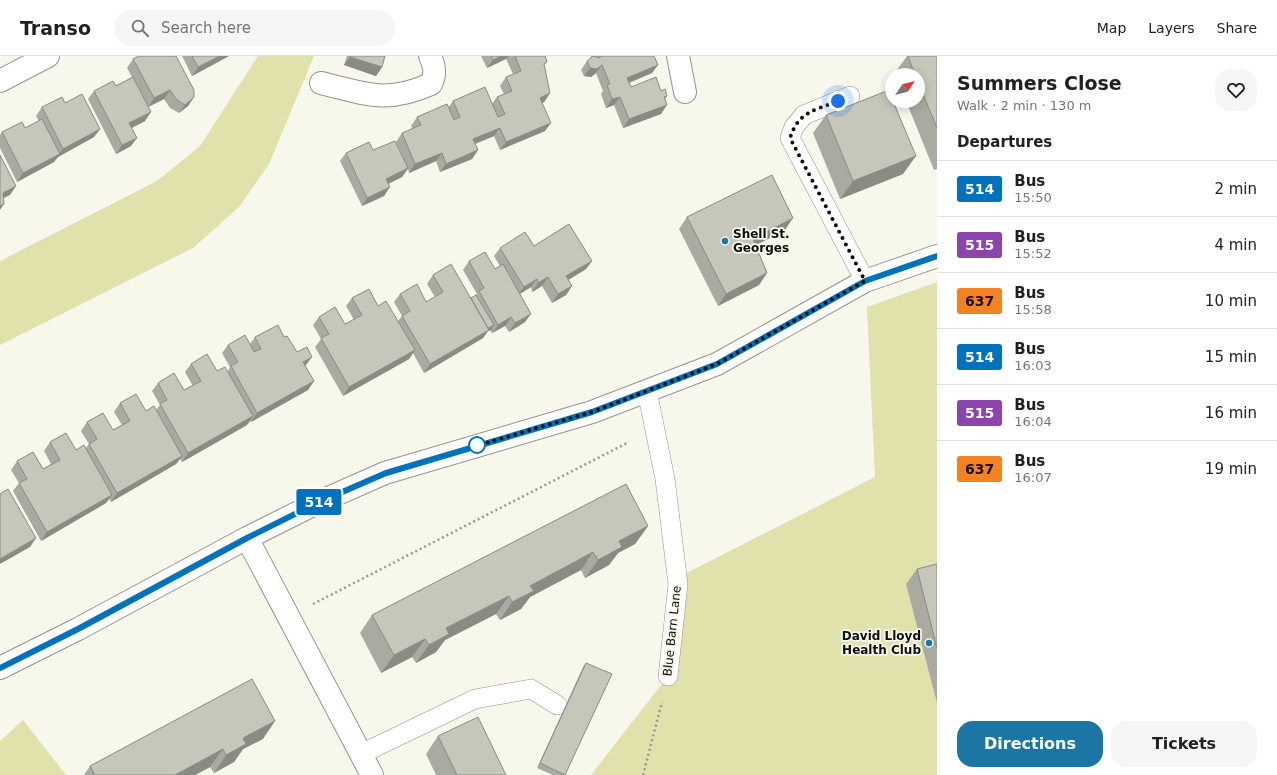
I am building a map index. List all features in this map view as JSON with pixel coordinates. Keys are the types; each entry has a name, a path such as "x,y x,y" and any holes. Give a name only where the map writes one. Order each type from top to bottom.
{"main road":[{"path":"0,81 48,56"},
{"path":"321,82 373,96 393,96 432,84 436,75 434,63 430,56"},
{"path":"678,56 685,92"},
{"path":"0,668 78,629 247,538 317,503 386,473 592,412 717,364 865,281 937,256"},
{"path":"247,538 372,775"}],"lane":[{"path":"850,96 804,115 794,126 790,138 865,281"},
{"name":"Blue Barn Lane","path":"647,391 666,479 678,584 668,676"},
{"path":"362,754 475,699 530,689 558,705"}],"path":[{"path":"289,617 654,429"},
{"name":"Blue Barn Lane","path":"643,775 668,676"}],"green space":[{"path":"258,56 314,56 269,164 239,207 193,248 0,345 0,261 157,181 200,146"},
{"path":"937,282 937,775 591,775 668,676 677,578 875,477 867,307"},
{"path":"23,720 66,775 0,775 0,741"}],"building":[{"path":"139,56 176,56 194,90 194,97 185,105 176,99 170,90 154,98 133,59"},
{"path":"192,56 220,56 198,67"},
{"path":"350,56 385,56 382,67"},
{"path":"491,56 501,56 493,60"},
{"path":"515,56 545,56 547,62 544,64 550,93 540,98 551,123 506,142 500,128 473,139 478,150 446,164 442,153 415,164 402,133 421,125 417,117 447,104 454,120 460,117 453,101 485,87 498,117 505,114 497,97 512,91 506,77 521,71"},
{"path":"593,56 600,58 600,56 654,56 658,65 627,78 631,87 656,77 661,91 665,89 667,96 664,97 667,105 629,119 620,97 612,99 607,85 610,84 602,65 597,69 590,68 587,61"},
{"path":"908,56 937,56 937,128 925,99 925,68 912,68"},
{"path":"133,77 151,112 129,123 137,138 122,145 94,91 113,81 116,86"},
{"path":"885,92 885,108 896,108 916,156 853,181 826,115"},
{"path":"82,94 100,129 63,149 42,107 62,97 65,103"},
{"path":"42,119 60,154 23,173 2,132 22,122 25,128"},
{"path":"395,141 408,168 386,179 390,187 367,198 346,153 369,142 373,150"},
{"path":"0,155 16,186 3,193 4,204 0,206"},
{"name":"Shell St. Georges","path":"772,175 793,218 753,239 767,273 726,294 687,217"},
{"path":"569,224 592,261 566,276 572,286 558,294 548,277 538,283 537,279 524,287 500,248 525,232 534,246"},
{"path":"485,252 495,269 503,264 531,314 515,323 511,317 498,325 479,291 484,288 469,261"},
{"path":"451,264 489,330 430,364 402,316 410,311 400,294 417,284 426,302 443,292 433,275"},
{"path":"369,289 378,306 386,301 415,350 349,387 321,338 329,334 319,317 335,307 345,324 362,315 352,298"},
{"path":"476,295 494,325 488,328 471,298"},
{"path":"278,325 284,337 287,336 297,352 307,347 312,357 303,362 314,381 257,413 231,366 238,362 228,345 245,335 254,352 261,349 255,337"},
{"path":"207,354 217,371 225,367 253,416 188,453 160,404 167,400 158,383 174,373 184,390 201,381 191,364"},
{"path":"136,394 146,411 154,406 182,456 117,493 89,444 97,439 87,422 103,413 113,430 130,421 120,403"},
{"path":"66,433 76,450 84,445 112,495 47,532 19,483 27,479 17,461 33,452 43,469 60,460 50,442"},
{"path":"626,484 648,526 619,541 622,547 598,560 593,552 530,586 534,591 512,602 509,596 446,628 449,634 429,645 425,639 394,655 372,615"},
{"path":"8,489 36,538 0,559 0,494"},
{"path":"937,564 937,648 917,569"},
{"path":"586,663 612,674 565,775 540,763"},
{"path":"252,679 275,721 243,738 246,744 226,755 223,749 175,775 95,775 90,766"},
{"path":"478,717 506,775 457,775 438,736"}],"bus line":[{"name":"514","path":"0,668 78,629 247,538 317,503 386,473 592,412 717,364 865,281 937,256"}],"place":[{"name":"Shell St. Georges","path":"725,241"},
{"name":"David Lloyd Health Club","path":"929,643"}],"route":[{"path":"477,445 472,447 592,412 717,364 865,281 790,138 794,126 804,115 838,101"}]}
